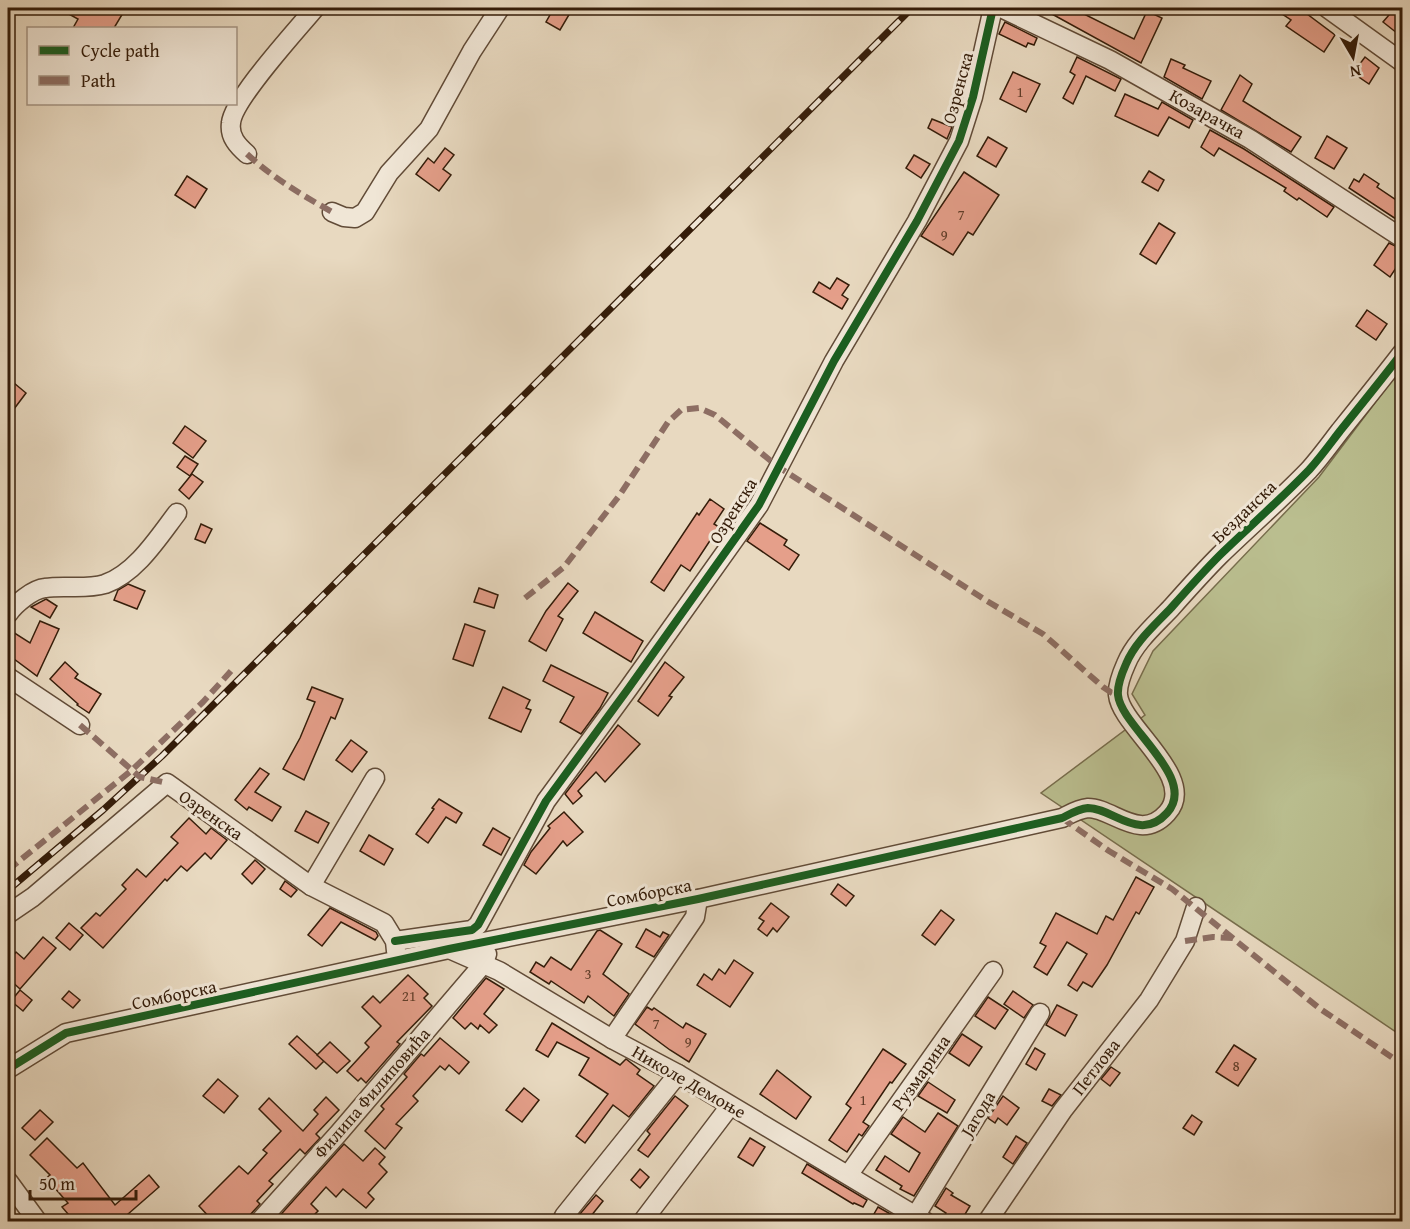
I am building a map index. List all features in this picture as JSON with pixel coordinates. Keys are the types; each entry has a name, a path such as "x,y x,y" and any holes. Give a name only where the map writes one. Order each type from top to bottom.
{"street":[{"path":"247,154 237,145 232,136 230,125 233,112 243,95 315,8"},
{"path":"333,212 344,217 355,218 365,212 389,173 429,129 472,51 500,8"},
{"name":"Озренска","path":"8,914 33,897 167,783 311,886 384,923 394,941 472,930 478,925 546,801 759,505 834,361 917,221 958,141 973,98 993,8"},
{"name":"Козарачка","path":"1001,8 1110,60 1250,139 1402,238"},
{"path":"1327,8 1402,62"},
{"name":"Безданска","path":"1118,697 1126,663 1137,645 1218,557 1310,469 1402,353"},
{"path":"8,614 16,603 43,588 75,589 106,584 138,563 177,513"},
{"path":"8,677 80,725"},
{"name":"Сомборска","path":"8,1068 66,1033 449,949 698,899 1062,818 1080,809 1101,811 1131,824 1155,821 1169,812 1175,788 1164,766 1118,697"},
{"path":"311,886 375,778"},
{"path":"612,1039 695,917 698,899"},
{"name":"Петлова","path":"987,1221 1063,1110 1149,1000 1185,941 1196,907"},
{"path":"484,963 492,940"},
{"path":"394,941 397,961"},
{"name":"Николе Демоње","path":"449,949 484,963 612,1039 678,1074 921,1218"},
{"name":"Филипа Филиповића","path":"259,1221 338,1134 484,963"},
{"name":"Рузмарина","path":"849,1174 993,971"},
{"name":"Јагода","path":"921,1218 1040,1012"},
{"path":"564,1215 678,1074"},
{"path":"642,1221 730,1106"},
{"path":"8,1181 38,1221"}],"green space":[{"path":"1402,367 1402,1036 1041,793 1145,715 1132,694 1153,651 1319,477"}],"building":[{"path":"58,8 126,8 115,27 74,27 78,19"},
{"path":"554,8 573,8 560,30 546,22"},
{"path":"1041,8 1072,8 1134,39 1147,11 1162,18 1141,63"},
{"path":"1273,8 1299,8 1335,35 1324,52 1286,26 1291,20"},
{"path":"1378,8 1402,8 1402,37 1383,22 1389,15"},
{"path":"1005,22 1037,38 1034,45 1028,43 1026,47 999,34"},
{"path":"1077,57 1121,79 1115,91 1086,76 1073,104 1063,98 1075,75 1070,72"},
{"path":"1365,57 1379,68 1369,84 1353,73"},
{"path":"1171,59 1185,65 1183,68 1211,81 1202,99 1164,77"},
{"path":"1013,72 1040,84 1026,112 1000,99"},
{"path":"1240,75 1252,84 1243,101 1301,137 1291,152 1221,110"},
{"path":"1125,94 1158,109 1162,102 1193,120 1189,128 1169,117 1158,136 1115,116"},
{"path":"932,119 952,127 947,139 928,128"},
{"path":"1210,130 1334,207 1327,217 1284,191 1286,188 1219,148 1214,156 1201,147"},
{"path":"1327,136 1347,148 1334,169 1315,158"},
{"path":"988,137 1007,148 996,167 977,156"},
{"path":"445,148 454,155 443,169 451,175 439,191 416,174 428,158 434,163"},
{"path":"914,155 930,164 921,178 906,168"},
{"path":"1149,171 1164,180 1158,191 1142,182"},
{"path":"964,172 999,195 973,235 968,232 953,255 921,236"},
{"path":"1364,174 1379,184 1377,187 1402,204 1402,223 1349,188 1354,179 1359,182"},
{"path":"187,176 207,189 195,208 175,195"},
{"path":"1159,223 1175,233 1156,264 1140,254"},
{"path":"1389,243 1402,249 1402,259 1390,277 1374,265"},
{"path":"837,278 849,285 842,295 848,299 842,309 813,292 819,282 830,289"},
{"path":"1367,310 1387,324 1376,340 1356,326"},
{"path":"8,378 26,393 8,417"},
{"path":"185,426 206,441 193,458 173,443"},
{"path":"185,456 198,464 190,476 177,467"},
{"path":"192,474 203,482 189,499 179,490"},
{"path":"710,499 724,509 714,524 719,527 690,571 681,565 664,591 651,582 697,513 699,515"},
{"path":"760,523 787,540 784,545 799,555 789,570 747,541"},
{"path":"201,524 212,529 205,543 195,539"},
{"path":"568,583 578,591 558,616 563,619 546,651 529,641 546,611"},
{"path":"128,584 145,591 137,609 114,600 118,590"},
{"path":"479,588 498,595 494,608 474,602"},
{"path":"46,599 57,606 50,618 31,607"},
{"path":"595,612 643,641 631,662 583,633"},
{"path":"40,621 59,629 37,676 14,659 8,666 8,640 13,632 30,643"},
{"path":"465,624 485,631 473,666 453,659"},
{"path":"65,662 78,674 75,678 101,694 89,713 77,705 50,679"},
{"path":"665,662 684,677 669,696 672,697 658,716 638,701"},
{"path":"551,665 608,693 581,734 560,722 574,697 543,681"},
{"path":"312,687 343,699 335,719 331,717 304,780 283,769 300,738 315,702 307,699"},
{"path":"503,687 530,700 526,708 531,710 521,732 489,718"},
{"path":"618,725 640,744 605,782 596,772 578,791 582,796 573,804 565,794"},
{"path":"351,740 367,752 352,772 336,760"},
{"path":"260,768 269,774 255,792 281,807 272,821 249,807 247,810 235,800"},
{"path":"439,799 462,813 456,823 446,817 428,843 416,834"},
{"path":"306,811 329,823 318,843 295,831"},
{"path":"564,812 583,832 567,846 563,841 536,874 524,865 550,828 548,826"},
{"path":"189,818 206,834 211,828 227,840 211,859 205,853 187,871 181,866 167,881 165,879 103,948 81,928 96,913 100,916 126,889 122,885 137,869 146,877 178,843 171,837"},
{"path":"493,828 510,838 501,855 483,845"},
{"path":"369,835 393,849 384,865 360,851"},
{"path":"255,860 265,869 252,884 242,874"},
{"path":"1136,877 1154,887 1139,914 1136,912 1107,965 1092,987 1083,982 1077,991 1068,985 1087,954 1067,942 1047,975 1034,967 1046,946 1040,943 1056,913 1097,934 1106,916 1113,920"},
{"path":"285,881 297,890 291,897 280,889"},
{"path":"838,884 854,896 846,906 831,894"},
{"path":"771,903 789,917 777,932 773,928 767,936 758,929 764,921 759,918"},
{"path":"330,908 376,932 378,936 375,940 341,922 322,946 308,935"},
{"path":"941,910 954,920 935,945 922,935"},
{"path":"69,923 83,935 70,950 56,938"},
{"path":"646,929 660,937 663,932 669,935 654,957 636,947"},
{"path":"600,930 622,944 603,974 629,994 614,1016 588,996 584,1003 551,981 549,984 530,972 536,962 544,967 551,957 571,970 597,931"},
{"path":"43,937 56,948 20,989 8,978 8,962 16,952 24,959"},
{"path":"734,960 753,973 730,1007 697,985 704,974 712,980 719,969 725,974"},
{"path":"408,975 428,994 424,998 432,1006 397,1042 400,1044 366,1083 361,1078 358,1081 347,1071 369,1047 365,1043 381,1026 362,1007 373,996 380,1003"},
{"path":"486,978 504,989 484,1014 497,1025 489,1033 480,1025 478,1029 471,1023 465,1029 453,1018"},
{"path":"20,990 32,1000 23,1011 11,1001"},
{"path":"69,991 80,1000 73,1008 62,999"},
{"path":"1013,991 1033,1005 1024,1018 1004,1004"},
{"path":"988,997 1008,1010 995,1029 975,1016"},
{"path":"1057,1005 1077,1015 1065,1036 1046,1025"},
{"path":"647,1007 652,1010 654,1008 683,1028 686,1023 706,1034 689,1062 635,1024"},
{"path":"552,1023 620,1065 626,1059 640,1070 637,1074 654,1086 629,1117 613,1105 585,1143 576,1136 608,1094 579,1075 589,1058 557,1042 548,1057 536,1050"},
{"path":"962,1034 982,1047 969,1066 949,1053"},
{"path":"297,1036 324,1061 316,1069 289,1044"},
{"path":"440,1038 469,1062 459,1074 449,1065 445,1070 440,1066 413,1096 418,1101 396,1124 402,1128 385,1149 365,1131 384,1109 381,1106 407,1077 404,1074 421,1054 424,1056"},
{"path":"330,1042 350,1061 337,1073 317,1055"},
{"path":"1234,1045 1256,1059 1238,1086 1216,1072"},
{"path":"1035,1048 1045,1054 1036,1070 1026,1064"},
{"path":"883,1049 906,1064 892,1083 890,1082 863,1122 869,1126 862,1136 859,1134 847,1152 829,1140 851,1108 846,1104"},
{"path":"1111,1067 1120,1073 1110,1086 1101,1079"},
{"path":"777,1070 811,1097 796,1119 760,1094"},
{"path":"218,1079 238,1096 224,1113 203,1096"},
{"path":"928,1082 955,1100 947,1113 918,1096"},
{"path":"524,1088 539,1100 522,1122 506,1110"},
{"path":"1049,1089 1061,1095 1052,1106 1042,1101"},
{"path":"675,1096 688,1106 648,1157 638,1150 650,1134 647,1131"},
{"path":"1003,1096 1019,1108 1007,1125 998,1118 995,1123 988,1118"},
{"path":"326,1097 339,1110 316,1134 320,1138 305,1154 300,1149 269,1181 273,1184 257,1201 260,1204 250,1215 248,1221 213,1221 199,1206 239,1166 248,1174 267,1153 263,1150 281,1131 259,1109 269,1098 303,1131 318,1114 314,1110"},
{"path":"40,1110 53,1122 35,1140 22,1128"},
{"path":"938,1113 958,1126 914,1196 900,1189 902,1186 876,1170 885,1156 909,1172 920,1153 891,1134 903,1117 925,1132"},
{"path":"1192,1115 1202,1122 1194,1135 1183,1128"},
{"path":"1016,1136 1027,1143 1013,1164 1003,1157"},
{"path":"47,1138 77,1168 83,1163 115,1205 149,1175 159,1187 120,1221 74,1221 62,1207 68,1203 46,1178 50,1175 30,1155"},
{"path":"750,1138 765,1147 753,1166 738,1157"},
{"path":"344,1144 363,1161 375,1148 385,1157 379,1164 387,1172 368,1193 374,1199 366,1208 343,1189 336,1197 326,1187 311,1204 318,1211 308,1221 275,1221"},
{"path":"807,1164 867,1200 863,1207 853,1204 802,1173"},
{"path":"640,1169 649,1177 640,1188 631,1180"},
{"path":"946,1188 953,1193 951,1195 970,1206 961,1221 945,1215 946,1213 935,1206"},
{"path":"596,1195 603,1201 587,1221 574,1221"},
{"path":"878,1207 903,1221 870,1221"}],"railway":[{"path":"8,890 103,810 162,756 912,8"}],"marked path":[{"path":"247,154 277,178 332,212"},
{"path":"525,598 564,567 619,496 668,422 681,410 699,408 715,415 777,466 987,601 1043,634 1103,687 1118,697"},
{"path":"8,870 132,770 203,702 231,671"},
{"path":"80,725 140,777 167,783"},
{"path":"1062,818 1109,851 1172,889 1319,1008 1402,1064"},
{"path":"1185,941 1213,937 1233,938"}],"cycle path":[{"path":"395,941 472,930 478,925 546,801 759,505 834,361 917,221 959,141 973,97 993,8"},
{"path":"8,1069 66,1033 449,949 698,899 1062,818 1088,808 1097,809 1137,825 1147,825 1157,821 1167,813 1174,799 1173,784 1156,753 1122,708 1118,687 1130,656 1146,634 1214,561 1309,470 1402,353"}]}
